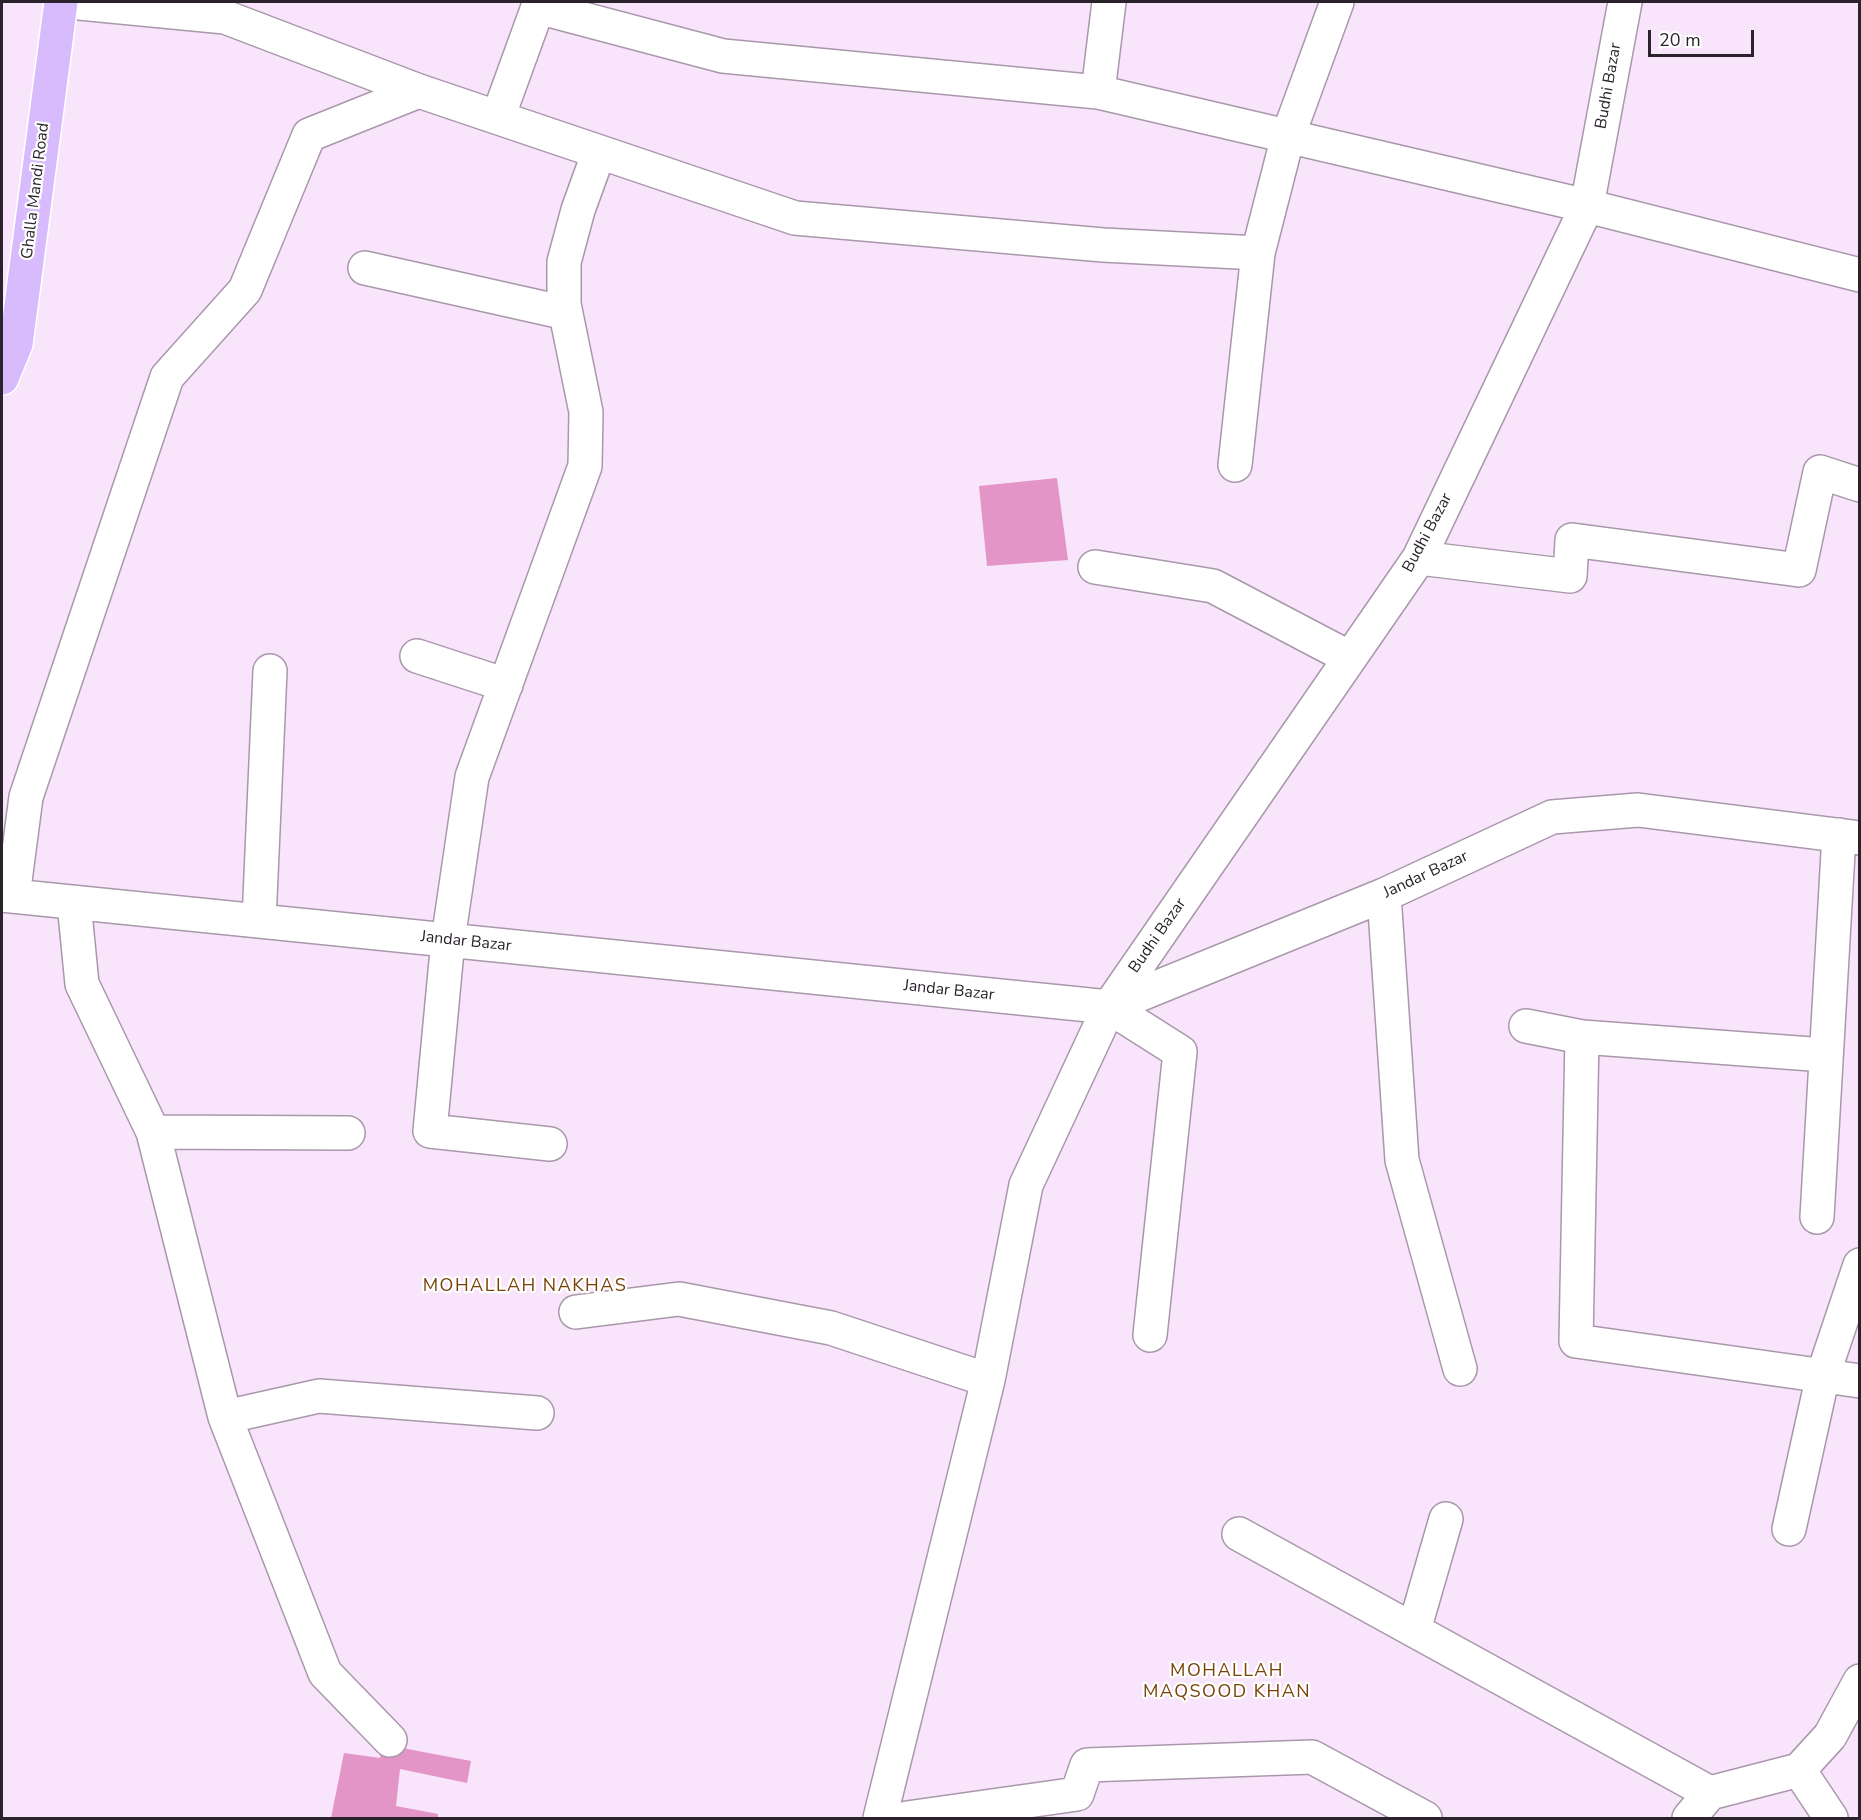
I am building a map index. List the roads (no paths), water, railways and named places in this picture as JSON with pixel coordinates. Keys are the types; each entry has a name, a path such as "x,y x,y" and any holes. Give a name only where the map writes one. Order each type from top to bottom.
{"main road":[{"name":"Ghalla Mandi Road","path":"2,378 16,344 61,2"}],"street":[{"path":"69,2 226,9 419,90 795,218 1103,245 1258,253"},
{"path":"1098,92 1109,2"},
{"path":"1235,465 1258,253 1288,136 1337,2"},
{"name":"Budhi Bazar","path":"880,1818 988,1380 1026,1185 1109,1007 1419,558 1587,206 1625,2"},
{"path":"498,117 538,7 723,56 1098,92 1587,206 1860,275"},
{"path":"7,896 26,797 167,377 245,290 309,135 419,90"},
{"path":"550,1144 430,1131 448,940 472,777 585,466 586,412 566,313 564,262 578,210 599,152"},
{"path":"365,268 566,313"},
{"path":"1419,558 1570,576 1572,540 1799,570 1820,472 1860,485"},
{"path":"1095,567 1213,586 1350,658"},
{"path":"417,656 506,685"},
{"path":"259,921 270,671"},
{"name":"Jandar Bazar","path":"7,896 1109,1007 1384,895 1551,817 1638,810 1849,836"},
{"path":"1817,1217 1825,1054 1849,836"},
{"path":"1384,895 1402,1160 1460,1369"},
{"path":"74,903 82,984 153,1132 225,1417 326,1673 390,1740"},
{"path":"1109,1007 1180,1052 1150,1335"},
{"path":"1526,1026 1582,1037 1825,1054"},
{"path":"1582,1037 1576,1341 1860,1381"},
{"path":"153,1132 348,1133"},
{"path":"1789,1529 1823,1375 1860,1265"},
{"path":"576,1312 679,1299 831,1328 988,1380"},
{"path":"225,1417 319,1396 537,1413"},
{"path":"1414,1630 1446,1519"},
{"path":"1239,1534 1710,1793"},
{"path":"1689,1818 1710,1793 1799,1770 1830,1736 1860,1681"},
{"path":"907,1818 1077,1794 1087,1765 1312,1757 1425,1818"},
{"path":"1799,1770 1831,1818"}],"district":[{"name":"MOHALLAH NAKHAS","path":"525,1287"},
{"name":"MOHALLAH MAQSOOD KHAN","path":"1227,1682"}]}
